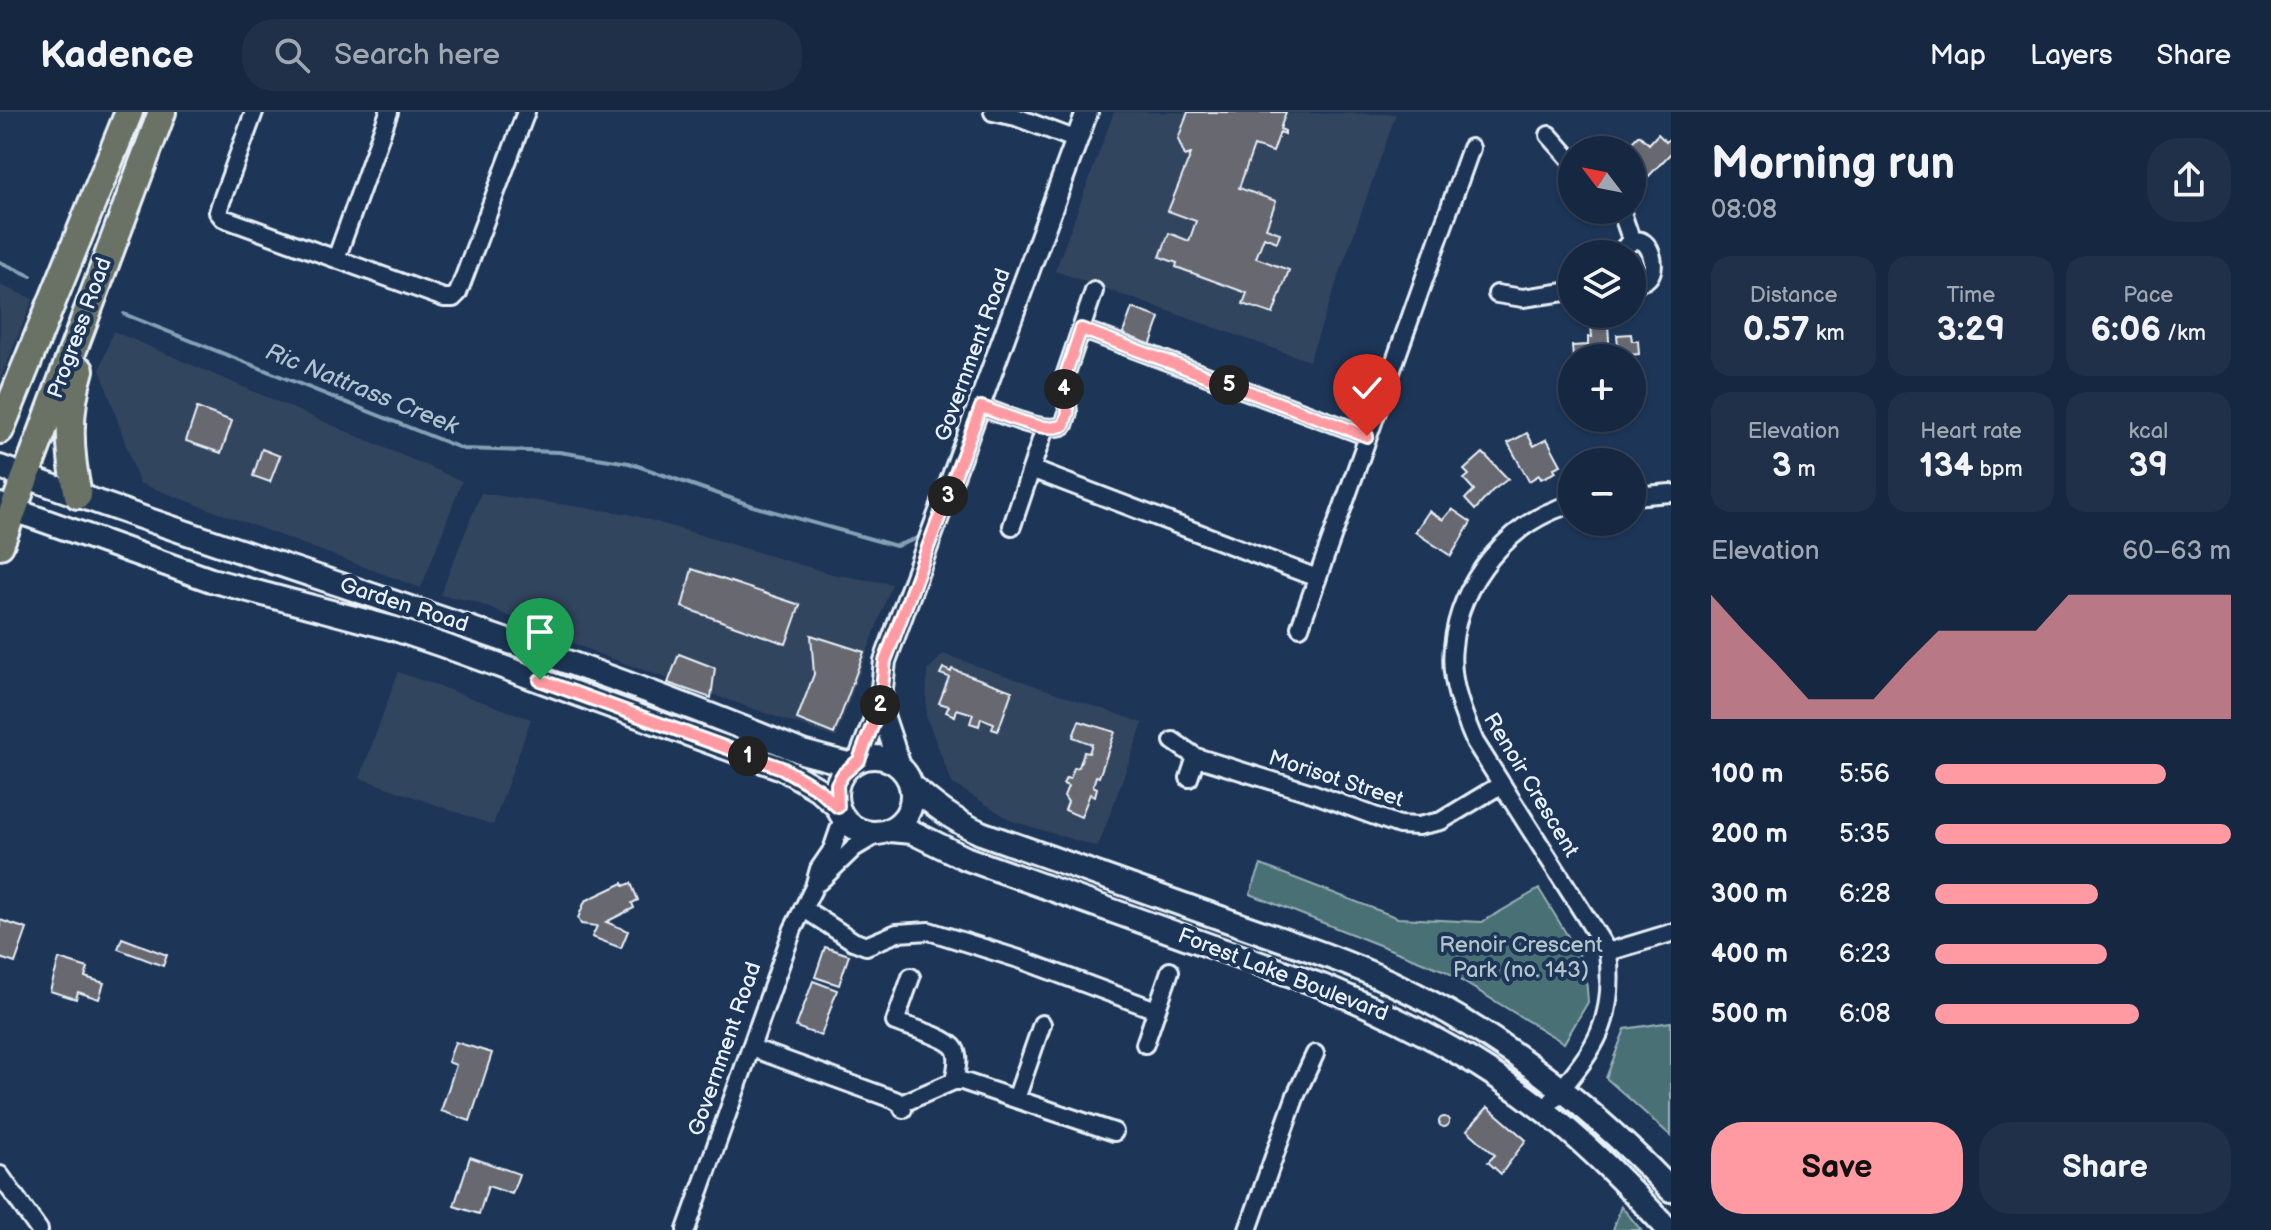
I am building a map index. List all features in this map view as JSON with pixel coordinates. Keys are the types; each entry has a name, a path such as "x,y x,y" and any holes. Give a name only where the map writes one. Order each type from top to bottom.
{"main road":[{"name":"Progress Road","path":"2,421 129,112"},
{"name":"Progress Road","path":"0,545 7,507 25,476 162,112"},
{"path":"78,495 70,454 74,391 173,125 169,112"},
{"name":"Garden Road","path":"0,467 191,536 462,623 802,752 855,763"},
{"name":"Garden Road","path":"7,507 186,572 250,592 395,629 782,768 818,789 840,813"},
{"path":"881,758 906,777 912,795 906,816 885,832 859,831 840,813 837,784 855,763 881,758"},
{"name":"Forest Lake Boulevard","path":"906,777 945,814 981,833 1329,956 1391,982 1477,1030 1562,1088 1626,1143 1671,1190"},
{"name":"Forest Lake Boulevard","path":"885,832 912,832 965,858 1322,986 1375,1008 1462,1054 1544,1111 1614,1172 1669,1230"}],"street":[{"path":"254,112 218,212 223,218 444,298 453,298 458,293 526,112"},
{"path":"336,259 389,112"},
{"path":"993,112 1016,117 1077,140"},
{"name":"Government Road","path":"855,763 880,706 885,661 1087,112"},
{"path":"1549,135 1558,145"},
{"path":"1300,627 1471,148"},
{"path":"1646,246 1651,245 1665,270 1646,281"},
{"path":"981,407 1045,428 1056,429 1068,419 1064,379 1094,291"},
{"path":"1497,294 1523,298 1558,293"},
{"path":"1081,329 1367,436"},
{"path":"1012,526 1045,428"},
{"path":"1031,469 1317,578"},
{"path":"1646,495 1671,493"},
{"name":"Renoir Crescent","path":"1558,508 1517,531 1497,550 1474,583 1460,613 1452,648 1454,680 1462,713 1475,742 1608,952"},
{"name":"Government Road","path":"880,706 906,777"},
{"name":"Morisot Street","path":"1173,741 1196,757 1315,794 1399,825 1418,826 1441,821 1502,784"},
{"path":"1189,778 1196,757"},
{"name":"Government Road","path":"686,1230 793,929 814,887 819,869 837,840 840,813"},
{"name":"Government Road","path":"814,887 854,848 885,832"},
{"path":"803,908 853,941 866,946 897,933 929,931 1019,959 1156,1010"},
{"path":"1544,1111 1589,1053 1605,1021 1611,981 1608,952 1671,933"},
{"path":"1145,1044 1170,971"},
{"path":"911,977 895,1022 948,1042 955,1048 958,1058 954,1081"},
{"path":"1016,1099 1042,1024"},
{"path":"752,1048 902,1107 954,1081 962,1081 1114,1132"},
{"path":"1248,1230 1296,1095 1315,1054"},
{"path":"0,1175 39,1230"}],"shaded area":[{"path":"1114,112 1396,114 1309,361 1055,271"},
{"path":"0,285 33,299 0,380"},
{"path":"113,331 462,481 421,588 139,483 100,369"},
{"path":"481,493 629,514 832,574 892,584 836,738 604,656 473,601 440,595"},
{"path":"943,654 1143,723 1098,847 1012,821 952,783 926,716 927,671"},
{"path":"398,672 531,719 493,825 360,778"}],"green space":[{"name":"Renoir Crescent Park (no. 143)","path":"1261,865 1398,918 1482,922 1539,889 1585,964 1588,1002 1564,1043 1445,971 1250,894"},
{"path":"1671,1022 1671,1136 1606,1078 1625,1029"},
{"path":"1621,1206 1641,1230 1613,1230"}],"building":[{"path":"1188,112 1286,112 1280,129 1285,134 1280,132 1273,152 1254,146 1239,188 1276,201 1266,228 1280,233 1277,242 1264,237 1256,258 1289,270 1273,314 1243,304 1247,293 1176,267 1177,263 1160,257 1169,233 1189,241 1196,221 1168,211 1191,154 1185,156 1178,139"},
{"path":"1658,134 1666,142 1671,137 1671,153 1646,179 1646,141 1649,144"},
{"path":"1132,308 1160,318 1150,346 1122,336"},
{"path":"1591,328 1608,328 1609,344 1588,344 1588,337 1592,337"},
{"path":"1631,334 1632,341 1638,341 1638,344 1618,344 1617,335"},
{"path":"197,408 232,421 221,453 186,441"},
{"path":"1527,433 1534,446 1547,439 1558,459 1558,466 1554,468 1556,472 1541,479 1539,475 1529,481 1508,443"},
{"path":"262,449 280,456 270,482 253,476"},
{"path":"1483,453 1508,479 1475,510 1465,499 1474,490 1464,479 1469,475 1464,470"},
{"path":"1452,509 1471,522 1451,556 1415,532 1429,511 1443,520"},
{"path":"692,569 800,605 786,644 682,607"},
{"path":"811,635 864,652 834,734 797,719 814,674"},
{"path":"679,654 715,668 711,698 668,683"},
{"path":"943,668 1012,691 998,731 992,729 994,723 981,718 979,726 970,723 973,714 957,709 955,716 946,712 949,706 939,703 949,677 940,674"},
{"path":"1079,721 1115,732 1099,777 1096,776 1093,786 1097,788 1095,796 1090,794 1081,817 1065,810 1068,802 1064,796 1068,786 1063,784 1066,778 1070,779 1074,768 1079,767 1084,752 1089,753 1092,744 1073,737"},
{"path":"623,883 624,886 631,883 638,900 632,903 634,908 606,922 628,931 621,948 592,937 597,926 581,924 578,918 585,901"},
{"path":"0,920 27,929 15,963 0,958"},
{"path":"122,938 167,955 163,966 118,949"},
{"path":"825,947 849,955 839,985 815,977"},
{"path":"59,959 88,968 85,977 104,983 99,999 78,992 76,999 50,991"},
{"path":"813,981 837,990 821,1036 796,1027"},
{"path":"455,1042 492,1053 470,1121 441,1111 456,1065 448,1062"},
{"path":"1488,1107 1526,1140 1501,1174 1488,1162 1495,1155 1467,1130"},
{"path":"1444,1117 1449,1122 1444,1127 1439,1122"},
{"path":"470,1157 519,1174 512,1194 488,1186 479,1214 454,1206"}],"waterway":[{"name":"Ric Nattrass Creek","path":"0,262 31,276"},
{"name":"Ric Nattrass Creek","path":"124,314 463,449 559,452 629,463 753,506 896,546 918,538"}],"route":[{"path":"540,680 782,768 818,789 838,807 837,784 851,765 859,760 871,731 880,706 885,661 981,407 1045,428 1056,429 1064,425 1068,419 1064,379 1081,329 1367,436"}]}
